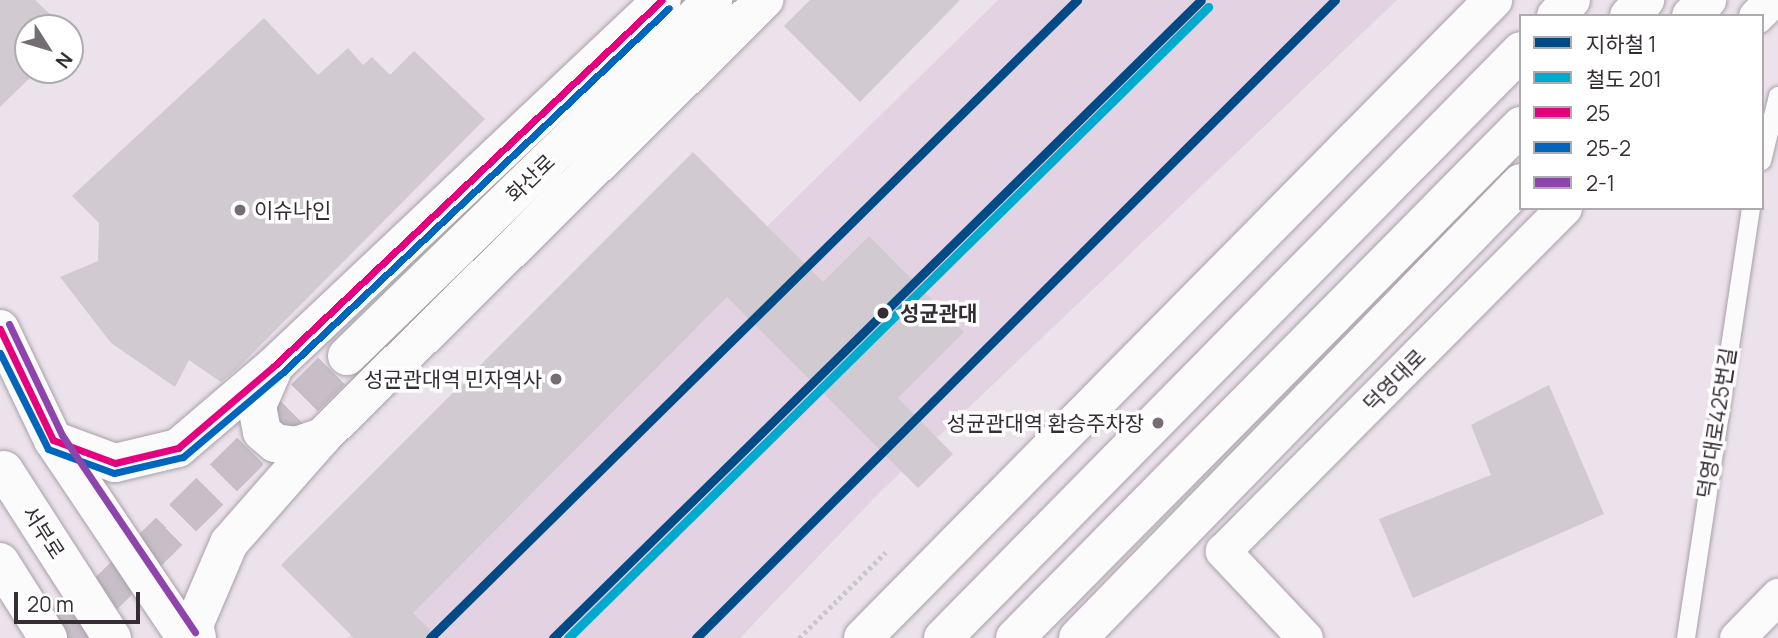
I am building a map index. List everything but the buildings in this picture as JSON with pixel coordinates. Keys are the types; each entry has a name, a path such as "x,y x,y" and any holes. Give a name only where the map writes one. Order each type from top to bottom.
{"street":[{"path":"53,440 114,463 178,448 274,366 662,0"},
{"name":"화산로","path":"347,356 713,0"},
{"path":"197,638 194,625 229,542 322,437 764,0"},
{"path":"863,638 1493,0"},
{"path":"1558,14 1571,0"},
{"path":"1631,14 1645,0"},
{"path":"1693,14 1707,0"},
{"path":"1758,14 1772,0"},
{"path":"943,638 1519,53"},
{"path":"1015,638 1519,128"},
{"path":"1079,638 1519,185"},
{"name":"덕영대로","path":"1305,638 1223,551 1562,210"},
{"path":"0,329 53,440 186,638"},
{"path":"274,366 257,406 262,432 275,443 296,446 322,437"},
{"name":"서부로","path":"0,461 112,638"},
{"path":"0,562 48,638"},
{"path":"1737,638 1778,596"}],"lane":[{"path":"1764,153 1778,96"},
{"name":"덕영대로425번길","path":"1686,638 1751,210"}],"shaded area":[{"path":"998,0 1397,0 879,493 740,638 347,638"}],"tunnel":[{"path":"61,638 347,356"}],"metro line":[{"name":"1","path":"430,638 1077,0"},
{"name":"1","path":"553,638 1201,0"},
{"name":"1","path":"696,638 1335,0"}],"rail line":[{"name":"201","path":"568,638 1208,7"}],"transit line":[{"name":"25","path":"0,329 53,440 115,463 178,448 274,366 662,0"},
{"name":"25-2","path":"0,353 48,449 114,473 183,457 281,374 669,8"},
{"name":"2-1","path":"9,324 62,435 195,632"}],"place":[{"name":"이슈나인","path":"240,210"},
{"name":"성균관대","path":"883,313"},
{"name":"성균관대역 민자역사","path":"556,379"},
{"name":"성균관대역 환승주차장","path":"1158,423"}]}
